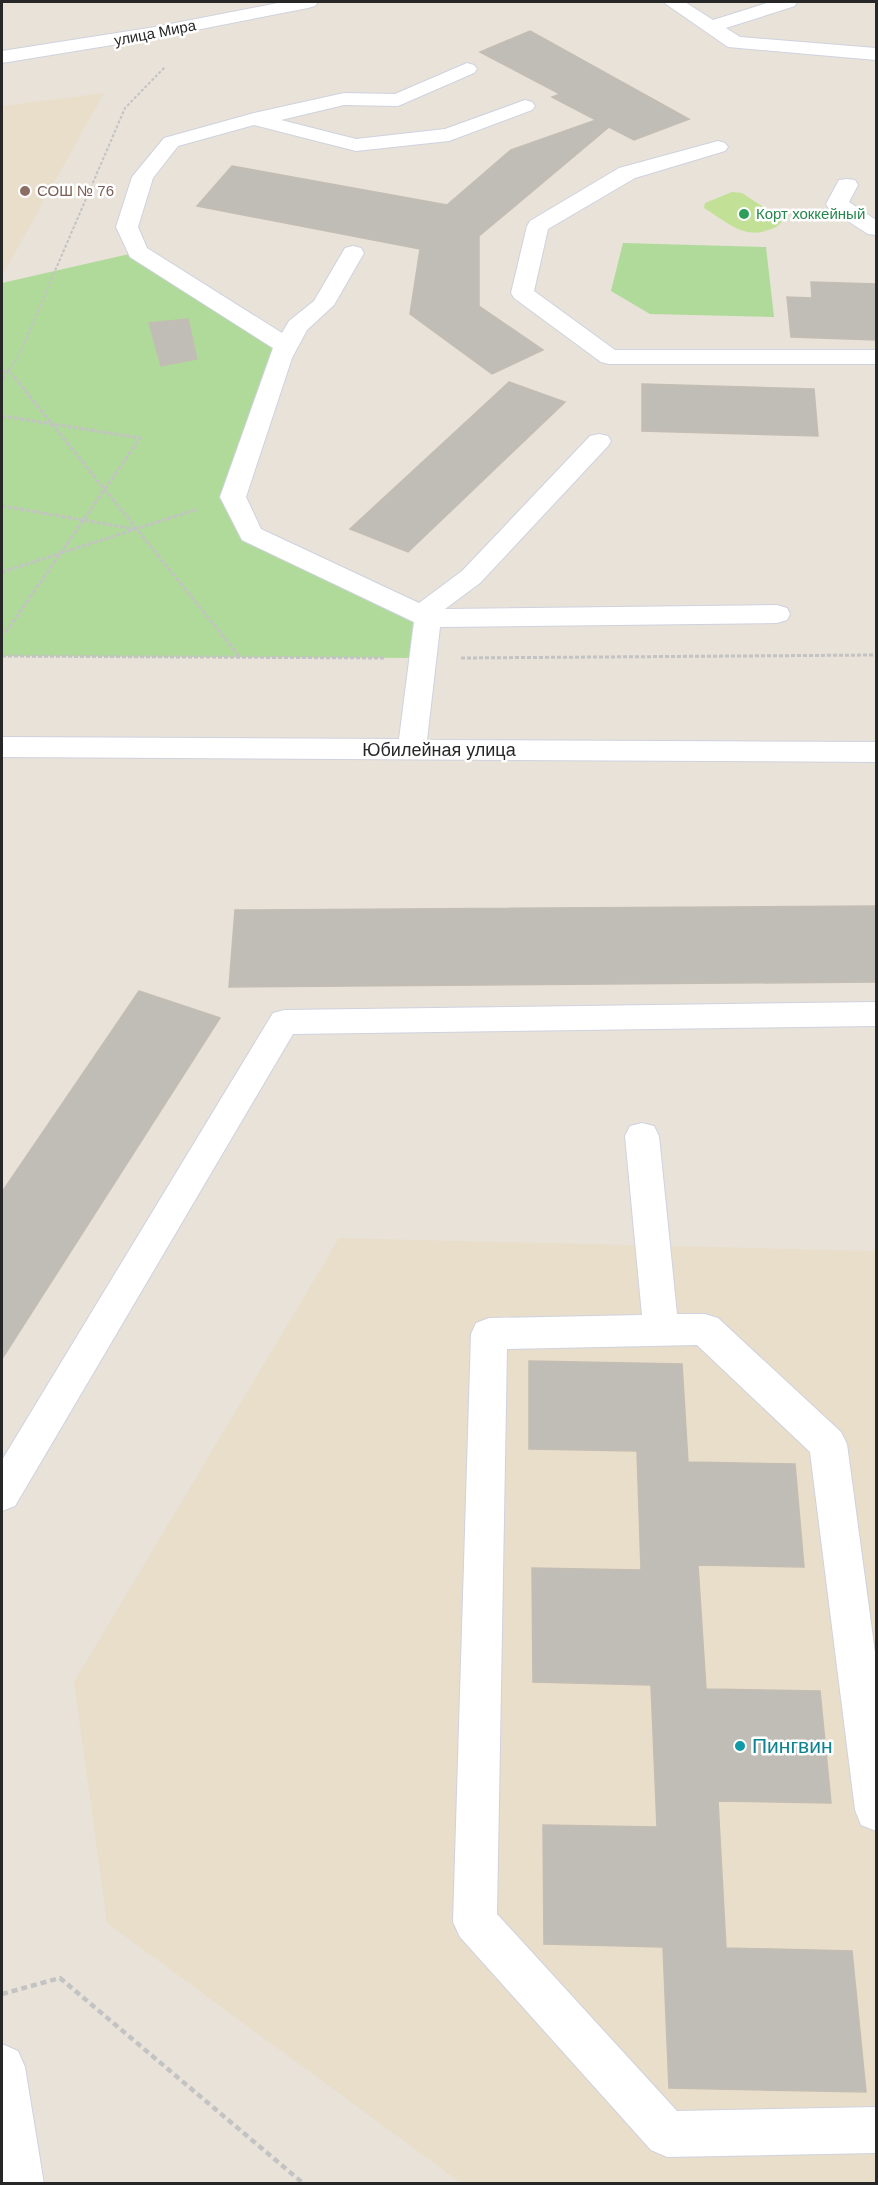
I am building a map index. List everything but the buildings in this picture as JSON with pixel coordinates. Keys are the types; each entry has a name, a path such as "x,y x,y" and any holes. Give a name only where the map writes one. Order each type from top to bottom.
{"street":[{"name":"улица Мира","path":"2,44 98,31 245,2"},
{"name":"улица Мира","path":"2,57 114,41 308,2"},
{"path":"672,2 735,43 876,54"},
{"path":"711,27 788,2"},
{"path":"286,346 138,252 127,227 143,177 171,142 344,99 398,100 467,69"},
{"path":"254,120 356,145 449,135 525,106"},
{"path":"718,147 627,173 538,225 522,293 609,357 876,357"},
{"path":"847,185 837,204 876,229"},
{"path":"353,253 323,305 297,326 280,358 233,497 251,534 428,618 777,614"},
{"path":"412,750 429,608 471,577 599,441"},
{"name":"Юбилейная улица","path":"2,747 876,752"},
{"path":"2,1494 284,1022 876,1014"},
{"path":"642,1136 661,1330"},
{"path":"876,1810 828,1444 705,1329 489,1334 475,1922 667,2134 876,2130"},
{"path":"2,2067 21,2184"}],"path":[{"path":"2,380 18,357 126,108 165,67"},
{"path":"2,372 8,370"},
{"path":"8,370 240,658"},
{"path":"2,416 140,438 6,632 2,631"},
{"path":"2,572 233,497"},
{"path":"2,506 136,529"},
{"path":"2,1994 60,1978 304,2184"}],"shaded area":[{"name":"СОШ № 76","path":"104,93 2,276 2,106"},
{"path":"339,1238 876,1251 876,2183 461,2183 107,1923 74,1682"}],"green space":[{"name":"Корт хоккейный","path":"732,192 742,193 783,220 773,228 759,232 742,231 704,208 705,203"},
{"path":"623,243 766,247 774,317 650,314 611,291"},
{"path":"138,252 286,346 233,498 251,534 428,618 423,658 2,656 2,283"}],"place":[{"name":"СОШ № 76","path":"25,191"},
{"name":"Корт хоккейный","path":"744,214"},
{"name":"Пингвин","path":"740,1746"}]}
